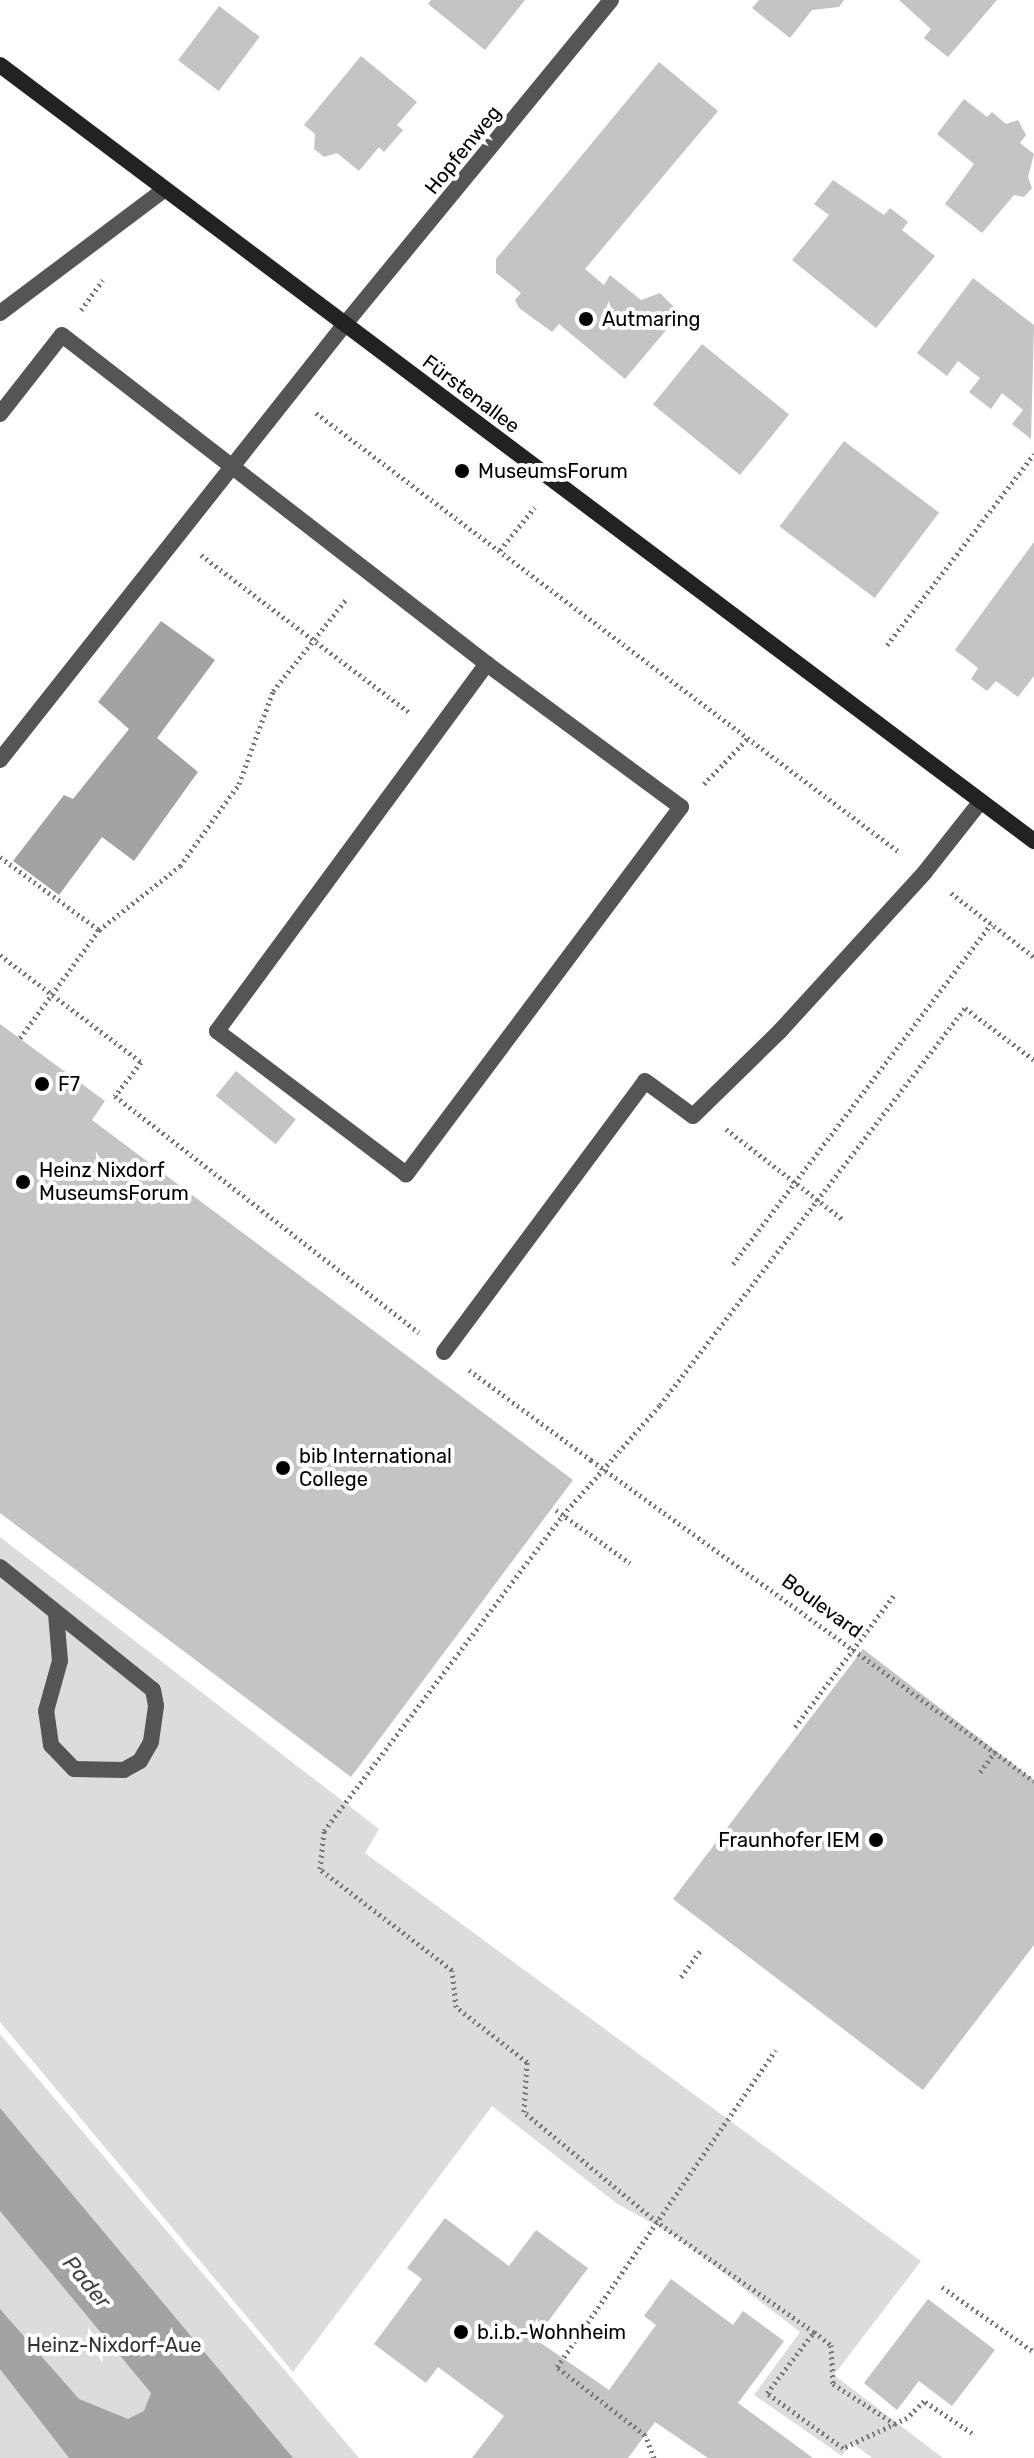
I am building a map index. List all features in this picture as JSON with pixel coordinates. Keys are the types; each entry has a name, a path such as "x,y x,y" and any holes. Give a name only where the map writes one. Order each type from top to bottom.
{"street":[{"name":"Hopfenweg","path":"0,760 289,393 611,0"},
{"name":"Fürstenallee","path":"0,65 1034,841"},
{"path":"0,313 164,190"},
{"path":"0,414 62,335 231,469 681,807 406,1174 217,1031 487,664"},
{"path":"444,1352 645,1081 693,1116 780,1031 925,872 981,801"},
{"path":"0,1567 153,1690 156,1706 151,1742 140,1761 124,1770 74,1769 51,1745 46,1711 60,1661 56,1613"}],"path":[{"path":"62,335 106,276"},
{"path":"289,393 749,737 1034,957"},
{"path":"887,645 1034,454"},
{"path":"500,550 556,482"},
{"path":"200,555 411,714"},
{"path":"20,1038 99,930 180,866 239,784 273,691 346,600"},
{"path":"681,807 749,737"},
{"path":"0,857 99,930"},
{"path":"733,1264 991,924"},
{"path":"0,955 53,994"},
{"name":"Boulevard","path":"53,994 141,1062 115,1096 444,1352 1034,1781"},
{"path":"895,2424 833,2384 831,2345 657,2222 524,2112 527,2062 456,2007 452,1970 320,1869 324,1831 563,1515 660,1405 965,1008 1034,1060"},
{"path":"747,1144 842,1219"},
{"path":"556,1510 630,1563"},
{"path":"795,1727 894,1595"},
{"path":"980,1772 996,1751"},
{"path":"681,1977 701,1949"},
{"path":"654,2458 645,2435 557,2367 776,2050"},
{"path":"942,2287 1034,2352"},
{"path":"814,2332 767,2393 843,2448 895,2424 924,2401 972,2433"}],"green space":[{"path":"0,1537 379,1829 365,1853 921,2261 834,2375 943,2458 872,2458 851,2442 842,2456 754,2395 800,2332 677,2237 616,2203 492,2106 293,2372 0,2022"},
{"name":"Heinz-Nixdorf-Aue","path":"0,2034 359,2458 0,2458"}],"water":[{"path":"161,621 215,660 157,738 198,772 134,861 102,837 59,895 13,861 64,795 73,799 129,729 98,702"},
{"name":"Pader","path":"0,2108 293,2458 69,2458 0,2369 0,2309 79,2399 128,2419 144,2411 151,2393 0,2211"}],"building":[{"path":"431,0 525,0 485,50 428,4"},
{"path":"759,0 844,0 839,7 812,10 790,38 752,8"},
{"path":"899,0 997,0 948,57 924,38 931,29"},
{"path":"219,6 260,37 219,91 178,60"},
{"path":"361,56 417,102 397,125 403,130 384,152 379,147 359,171 337,153 324,157 314,149 315,134 304,125"},
{"path":"659,62 718,111 585,269 604,285 610,275 641,300 660,293 675,308 672,323 625,379 559,324 552,332 519,308 515,300 521,293 496,273 496,259"},
{"path":"964,99 987,117 992,112 1006,124 1018,120 1026,135 1020,143 1034,154 1028,177 1032,188 1024,197 1014,195 982,233 945,204 974,164 937,134"},
{"path":"833,180 884,215 890,208 908,222 902,230 935,256 876,328 792,260 829,215 814,204"},
{"path":"973,278 1034,325 1031,439 1012,424 1023,410 1002,393 991,409 969,392 980,378 958,361 947,376 917,353"},
{"path":"702,344 789,414 740,475 653,405"},
{"path":"844,441 939,513 875,598 780,526"},
{"path":"1034,542 1034,676 1018,697 996,681 987,691 971,679 978,668 955,650"},
{"path":"0,1024 105,1101 92,1120 573,1480 351,1777 0,1513"},
{"path":"236,1071 296,1119 276,1144 216,1096"},
{"name":"Fraunhofer IEM","path":"863,1649 1034,1780 1034,1945 923,2090 673,1899"},
{"name":"b.i.b.-Wohnheim","path":"445,2218 509,2266 536,2230 588,2268 535,2339 609,2390 656,2325 644,2316 671,2279 733,2325 743,2311 784,2341 738,2403 813,2458 708,2458 655,2422 628,2458 472,2458 504,2416 438,2367 426,2383 374,2344 422,2279 407,2268"},
{"path":"928,2299 995,2350 952,2406 919,2381 897,2410 864,2383"}],"place":[{"name":"Autmaring","path":"586,319"},
{"name":"MuseumsForum","path":"462,471"},
{"name":"F7","path":"42,1084"},
{"name":"Heinz Nixdorf MuseumsForum","path":"23,1182"},
{"name":"bib International College","path":"283,1468"},
{"name":"Fraunhofer IEM","path":"876,1840"},
{"name":"b.i.b.-Wohnheim","path":"461,2332"}]}
